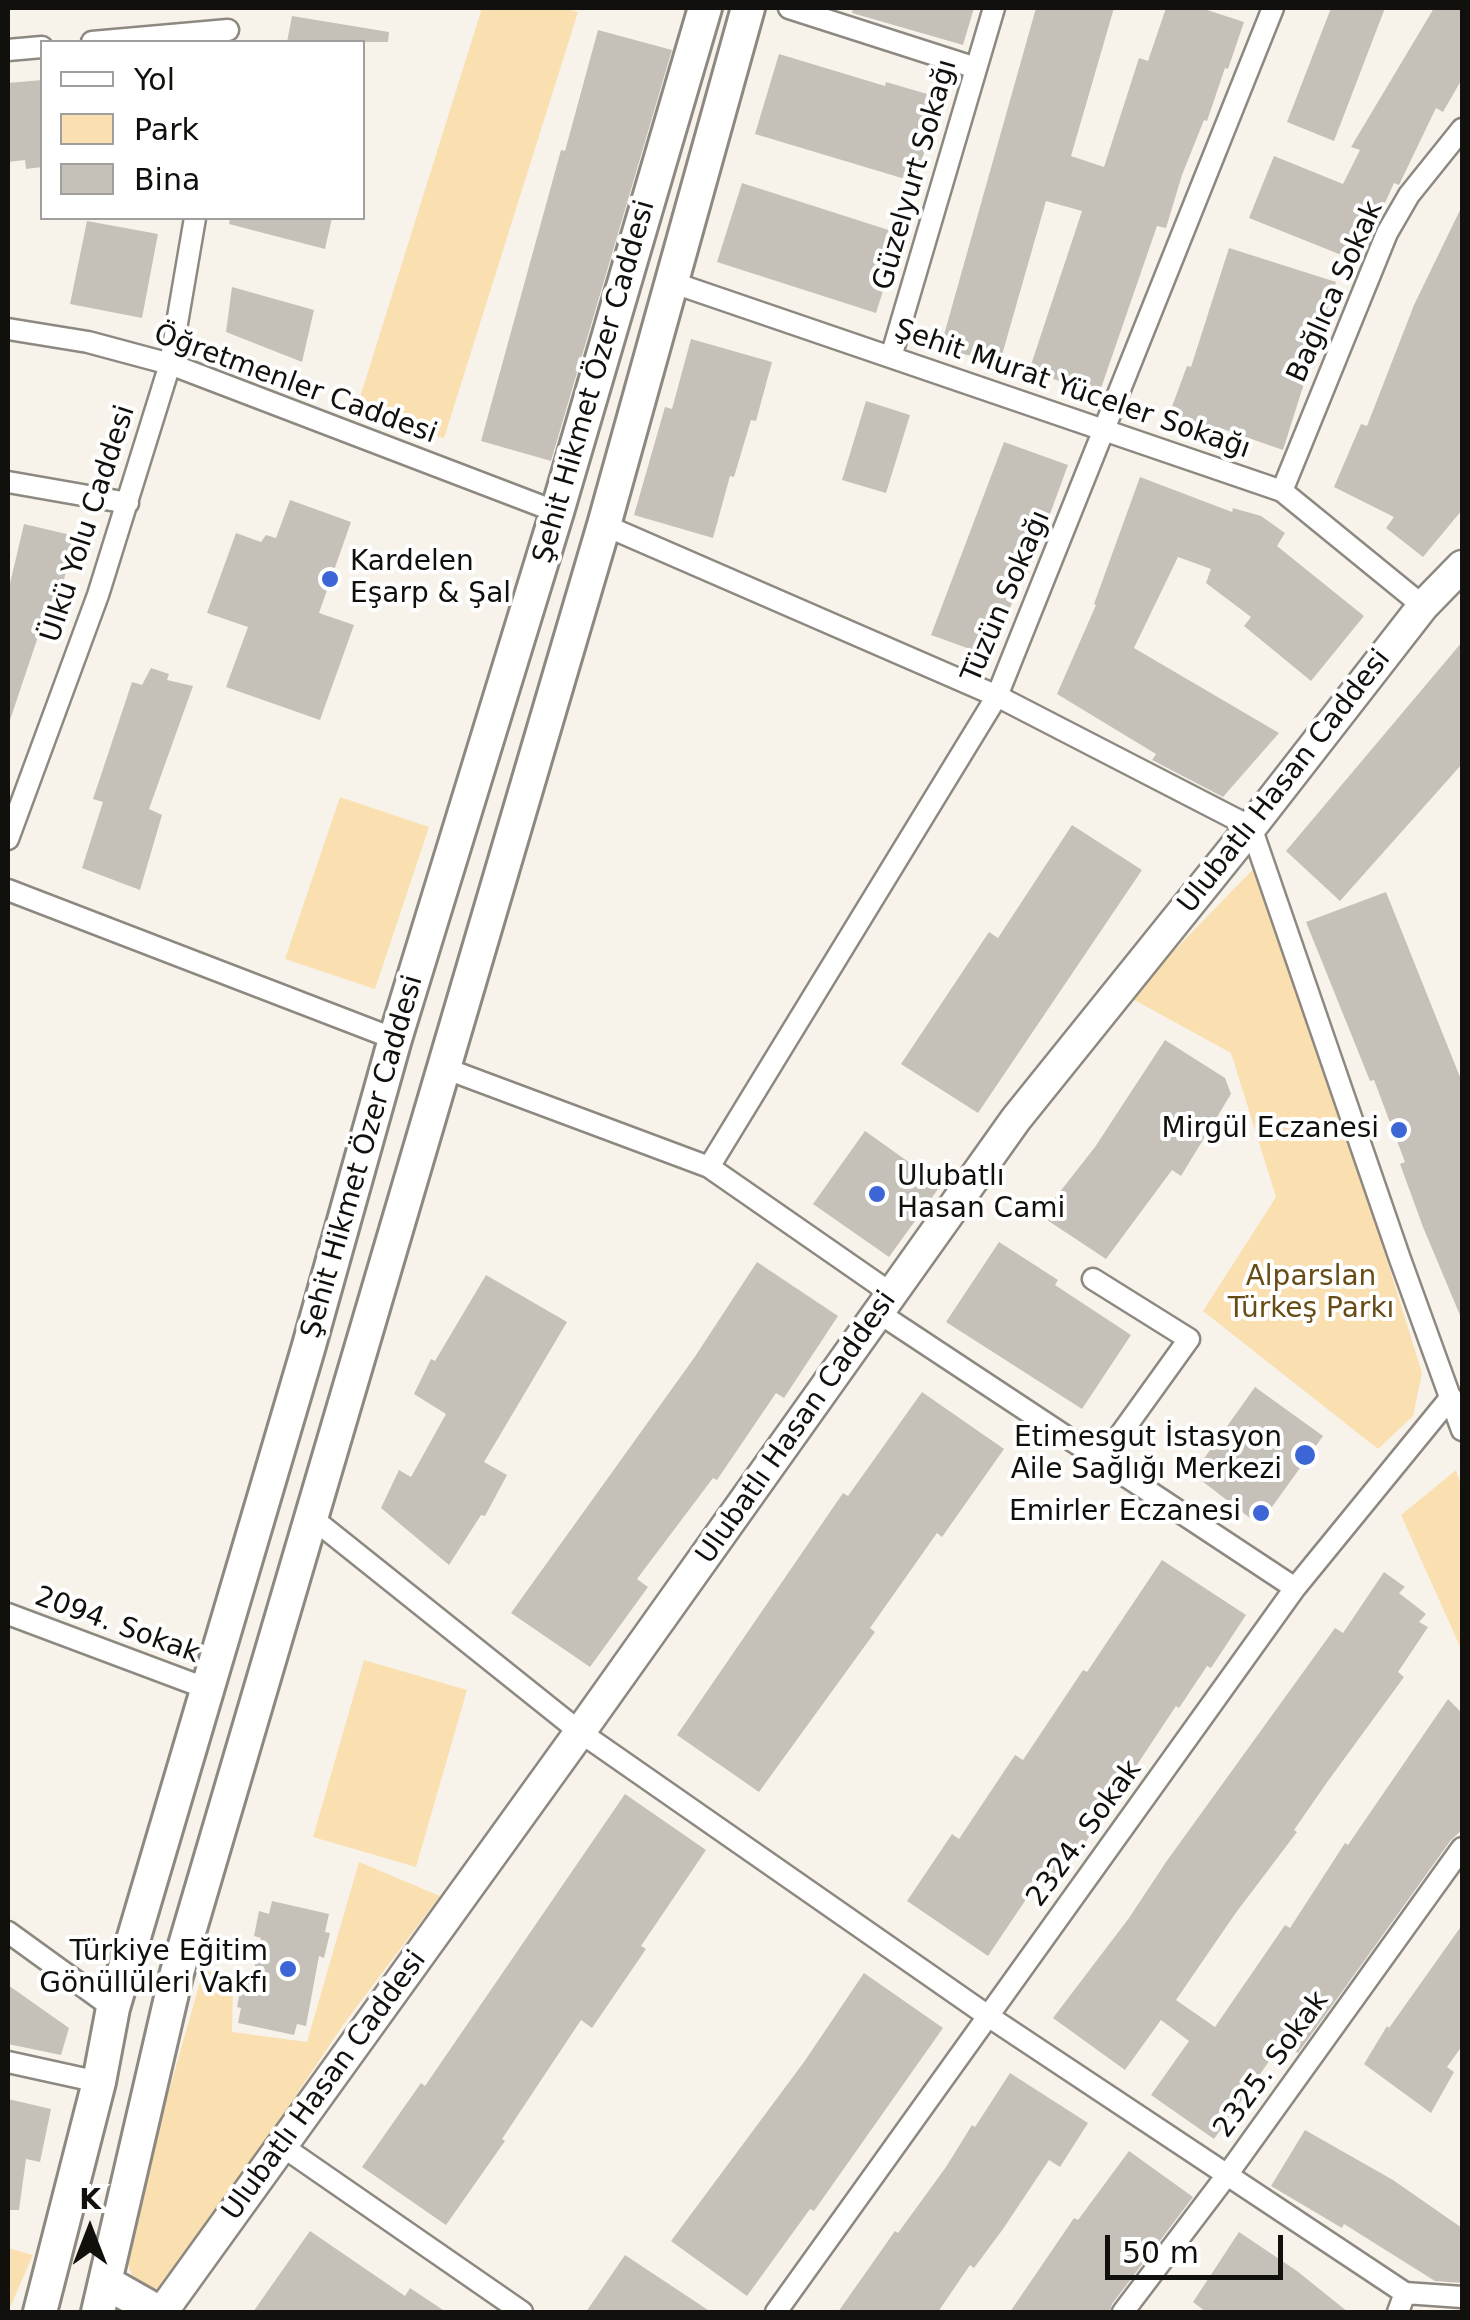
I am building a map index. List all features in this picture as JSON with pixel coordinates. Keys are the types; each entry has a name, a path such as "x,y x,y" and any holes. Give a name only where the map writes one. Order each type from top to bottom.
{"main road":[{"name":"Şehit Hikmet Özer Caddesi","path":"40,2312 99,2082 113,2008 308,1349 394,1039 558,512 704,8"},
{"name":"Şehit Hikmet Özer Caddesi","path":"101,2297 176,1976 604,525 748,8"},
{"path":"558,512 604,525"},
{"path":"101,2297 160,2312"}],"street":[{"path":"137,40 227,36 232,8"},
{"path":"789,8 976,68"},
{"name":"Güzelyurt Sokağı","path":"891,358 994,8"},
{"name":"Tüzün Sokağı","path":"709,1167 997,696 1273,8"},
{"path":"8,50 40,47"},
{"name":"Bağlıca Sokak","path":"1282,491 1387,233 1410,195 1462,129"},
{"name":"Ülkü Yolu Caddesi","path":"8,839 98,596 170,364 195,220"},
{"name":"Şehit Murat Yüceler Sokağı","path":"671,282 1282,491 1423,606"},
{"name":"Öğretmenler Caddesi","path":"8,329 88,342 170,364 558,512"},
{"path":"8,482 128,503"},
{"path":"604,525 997,696 1251,827 1462,1430"},
{"name":"Ulubatlı Hasan Caddesi","path":"160,2312 1016,1120 1423,606 1462,566"},
{"path":"8,890 394,1039"},
{"path":"444,1068 709,1167 886,1304 1102,1460 1296,1588"},
{"path":"1093,1279 1189,1338 1102,1460"},
{"name":"2324. Sokak","path":"776,2312 1296,1588 1450,1398"},
{"path":"311,1517 580,1732 988,2016 1227,2175 1402,2303 1462,2297"},
{"name":"2094. Sokak","path":"8,1614 208,1689"},
{"name":"2325. Sokak","path":"1123,2312 1227,2175 1462,1848"},
{"path":"8,1932 113,2008"},
{"path":"8,2062 99,2082"},
{"path":"282,2146 522,2312"}],"green space":[{"path":"482,8 564,8 578,12 444,438 356,410"},
{"path":"340,797 429,827 375,989 285,959"},
{"name":"Alparslan Türkeş Parkı","path":"1263,859 1422,1373 1413,1416 1378,1449 1203,1311 1276,1197 1231,1053 1129,997"},
{"path":"1456,1470 1462,1488 1462,1651 1401,1515"},
{"path":"364,1660 467,1690 416,1867 313,1837"},
{"path":"359,1862 440,1896 343,2025 176,2275 161,2289 145,2288 134,2280 128,2265 159,2126 204,1968 233,1987 232,2032 307,2042"},
{"path":"8,2248 33,2255 8,2312"}],"building":[{"path":"853,8 974,8 963,45 852,13"},
{"path":"1036,8 1114,8 1071,156 1104,167 1139,58 1148,61 1166,8 1201,8 1244,22 1182,175 1166,228 1157,226 1099,394 1029,371 1082,211 1046,201 1000,362 940,349"},
{"path":"1331,8 1385,8 1334,141 1287,122"},
{"path":"1434,8 1462,8 1462,79 1443,112 1436,108 1399,185 1394,183 1360,258 1345,253 1344,256 1249,218 1274,156 1343,184 1360,150 1351,147"},
{"path":"292,16 389,32 388,42 287,40"},
{"path":"598,30 672,50 551,461 481,441"},
{"path":"779,54 885,86 886,82 941,98 915,182 755,134"},
{"path":"40,80 40,167 26,169 25,160 8,162 8,83"},
{"path":"742,183 901,234 876,313 717,262"},
{"path":"1462,206 1462,510 1423,557 1386,528 1394,517 1334,487 1361,424 1367,426 1414,305"},
{"path":"230,220 332,220 325,249 229,224"},
{"path":"87,221 158,234 142,318 70,304"},
{"path":"1229,248 1336,282 1283,450 1217,427 1215,433 1167,420 1187,366 1191,367"},
{"path":"232,287 314,310 302,362 226,332"},
{"path":"691,339 772,362 756,421 751,420 734,477 730,476 713,538 634,515 665,407 672,409"},
{"path":"866,401 910,415 886,493 842,480"},
{"path":"1004,442 1068,465 1025,582 1020,581 992,657 931,635"},
{"path":"1140,477 1232,512 1233,508 1261,516 1285,533 1277,546 1364,616 1311,681 1244,626 1251,617 1206,583 1211,569 1178,557 1134,648 1279,733 1223,797 1152,760 1156,754 1057,694 1096,605"},
{"path":"290,500 351,522 319,613 354,625 320,720 226,687 248,627 207,613 236,533 261,542 266,535 276,538"},
{"path":"24,524 75,536 58,603 50,601 9,723 8,592"},
{"path":"1462,642 1462,764 1340,901 1286,851"},
{"path":"151,668 169,674 167,680 193,686 149,809 162,815 140,890 82,868 103,802 93,799 132,682 142,685"},
{"path":"1072,825 1142,870 978,1113 901,1064 989,932 998,938"},
{"path":"1386,892 1462,1082 1462,1320 1423,1227 1400,1164 1405,1162 1374,1080 1370,1081 1306,922"},
{"path":"1165,1040 1225,1078 1231,1094 1181,1176 1172,1170 1106,1259 1041,1216 1095,1147"},
{"name":"Ulubatlı Hasan Cami","path":"865,1131 941,1185 889,1257 813,1204"},
{"path":"999,1242 1131,1335 1082,1409 946,1322"},
{"path":"757,1262 838,1316 784,1398 776,1393 717,1480 713,1478 637,1579 648,1587 590,1667 511,1613 694,1358"},
{"path":"486,1275 567,1322 484,1462 507,1475 485,1516 481,1515 449,1565 381,1508 399,1470 411,1477 446,1414 414,1394 431,1359 435,1361"},
{"path":"1255,1387 1323,1436 1259,1525 1193,1474"},
{"path":"922,1392 1004,1449 942,1537 937,1533 870,1628 875,1632 759,1792 677,1735 843,1493 848,1496"},
{"path":"1162,1560 1246,1615 1211,1668 1207,1666 1179,1708 1176,1706 1056,1887 1041,1877 988,1956 907,1901 952,1834 959,1839 1015,1755 1023,1760"},
{"path":"1384,1572 1405,1587 1399,1593 1426,1614 1419,1622 1428,1627 1398,1672 1404,1677 1176,2000 1215,2027 1285,1925 1290,1928 1345,1843 1348,1845 1448,1699 1462,1713 1462,1830 1298,2053 1282,2043 1214,2139 1151,2095 1189,2041 1161,2020 1125,2070 1053,2018 1335,1628 1343,1633"},
{"path":"625,1794 706,1850 592,2028 581,2020 502,2139 505,2141 446,2225 362,2167 421,2083 425,2086"},
{"name":"Türkiye Eğitim Gönüllüleri Vakfı","path":"272,1901 329,1914 325,1932 330,1933 324,1958 319,1956 306,2026 297,2024 294,2035 238,2023 242,1981 251,1983 261,1938 254,1936 259,1911 269,1914"},
{"path":"1462,1925 1462,2046 1447,2067 1454,2072 1431,2113 1364,2064 1387,2026"},
{"path":"864,1973 943,2028 814,2211 810,2209 747,2296 671,2241 804,2062"},
{"path":"8,1985 69,2028 61,2055 8,2044"},
{"path":"1010,2073 1088,2123 1060,2167 1049,2160 1003,2229 974,2268 970,2265 938,2312 838,2312 946,2167 972,2125 975,2127"},
{"path":"8,2099 51,2109 40,2162 26,2159 19,2210 8,2210"},
{"path":"1305,2130 1393,2180 1462,2228 1462,2283 1435,2281 1344,2224 1342,2228 1271,2186"},
{"path":"1129,2151 1193,2197 1112,2304 1110,2312 1010,2312 1074,2218 1078,2220"},
{"path":"310,2231 405,2296 410,2288 446,2312 253,2312"},
{"path":"1239,2232 1348,2312 1206,2312 1193,2302"},
{"path":"625,2255 711,2312 586,2312"}],"place":[{"name":"Kardelen Eşarp & Şal","path":"330,579"},
{"name":"Mirgül Eczanesi","path":"1399,1130"},
{"name":"Ulubatlı Hasan Cami","path":"877,1194"},
{"name":"Etimesgut İstasyon Aile Sağlığı Merkezi","path":"1305,1455"},
{"name":"Emirler Eczanesi","path":"1261,1513"},
{"name":"Türkiye Eğitim Gönüllüleri Vakfı","path":"288,1969"}]}
